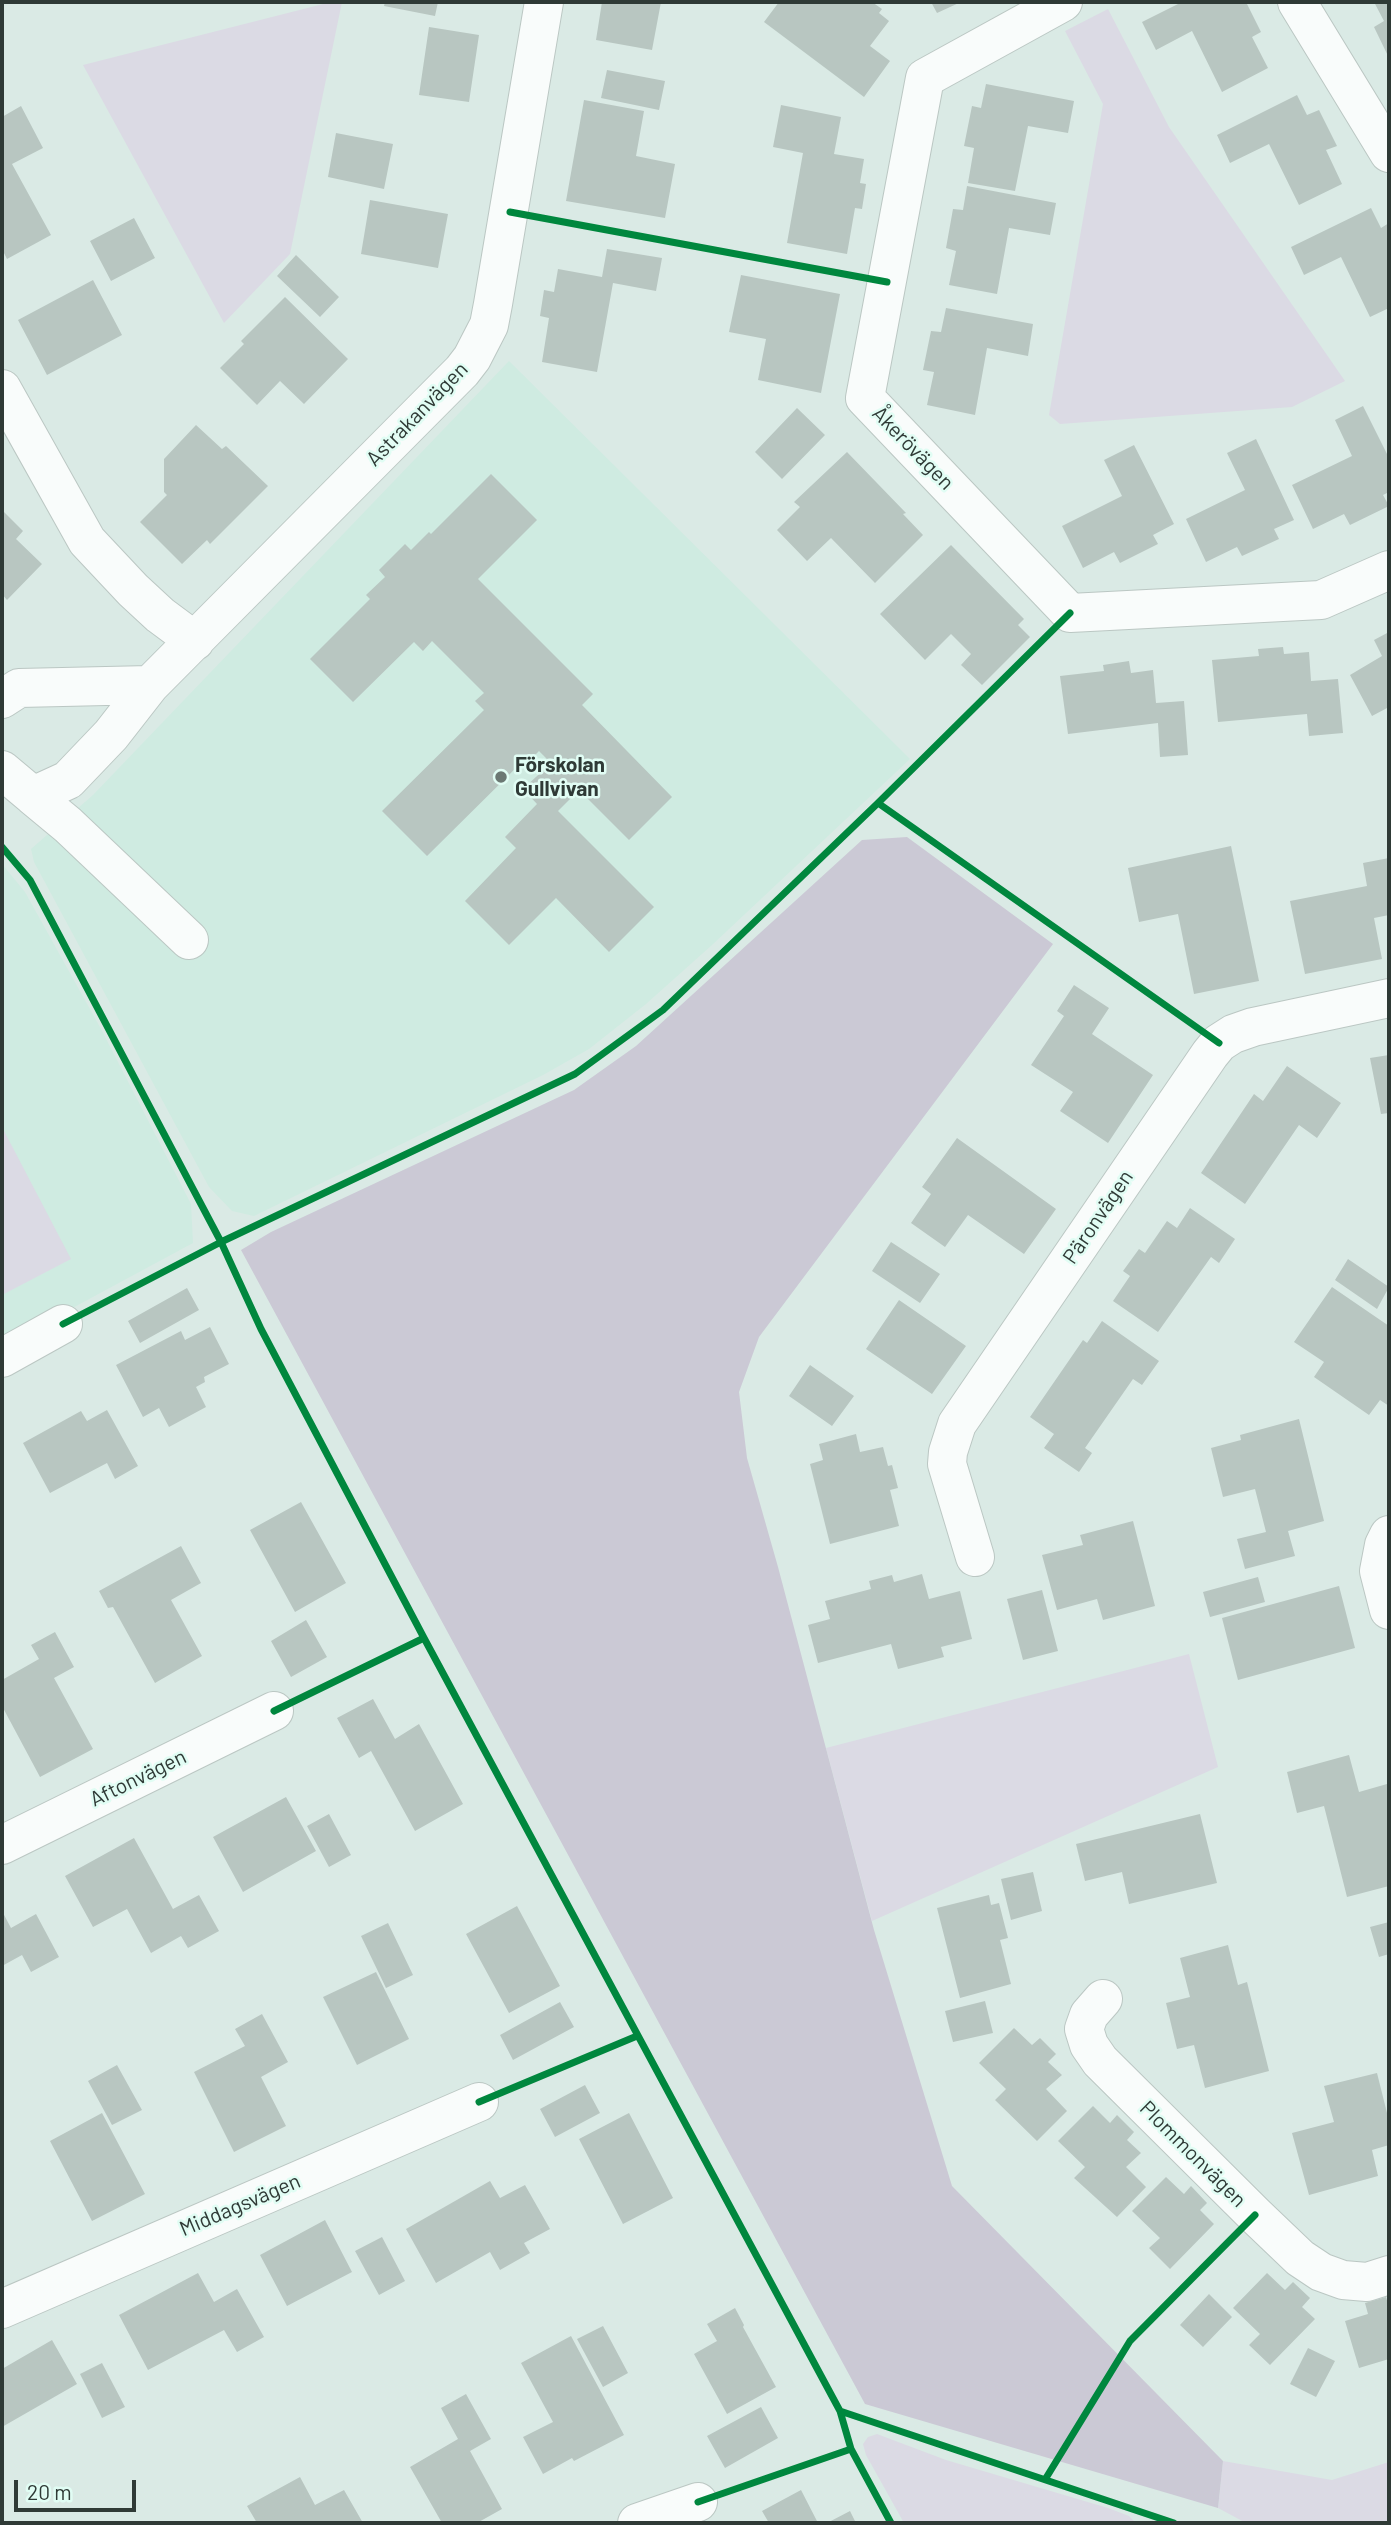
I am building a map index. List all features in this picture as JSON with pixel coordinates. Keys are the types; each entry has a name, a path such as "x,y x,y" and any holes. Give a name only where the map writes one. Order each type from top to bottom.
{"street":[{"name":"Astrakanvägen","path":"33,796 68,780 111,735 150,685 461,371 480,345 489,326 544,2"},
{"name":"Åkerövägen","path":"1063,2 925,78 865,398 1070,613 1321,600 1389,570"},
{"path":"1297,2 1389,153"},
{"path":"2,389 87,541 160,615 195,640"},
{"path":"2,699 19,688 150,685"},
{"path":"2,770 68,825 189,940"},
{"name":"Päronvägen","path":"975,1557 947,1464 957,1423 1210,1054 1219,1043 1233,1034 1253,1027 1389,998"},
{"path":"2,1358 63,1324"},
{"path":"1389,1535 1384,1545 1379,1571 1389,1610"},
{"name":"Aftonvägen","path":"2,1845 274,1711"},
{"name":"Plommonvägen","path":"1103,1999 1089,2015 1084,2029 1100,2061 1264,2224 1300,2258 1321,2272 1343,2280 1367,2282 1389,2275"},
{"name":"Middagsvägen","path":"2,2309 479,2102"},
{"path":"636,2523 698,2502"}],"shaded area":[{"path":"331,2 342,2 290,254 224,323 83,65"},
{"path":"1108,9 1169,127 1345,381 1292,407 1060,424 1049,415 1103,104 1065,31"},
{"name":"Förskolan Gullvivan","path":"509,361 910,759 712,945 646,1004 589,1049 543,1075 254,1216 232,1211 209,1187 34,862 31,849 93,795"},
{"path":"907,837 1053,944 759,1337 739,1392 747,1458 874,1930 952,2186 1223,2461 1218,2508 865,2404 241,1250 271,1232 574,1090 636,1046 862,840"},
{"path":"2,864 25,892 101,1029 191,1204 193,1243 2,1346"},
{"path":"2,1127 71,1259 2,1295"},
{"path":"1189,1654 1218,1767 872,1921 826,1748"},
{"path":"877,2434 946,2460 1108,2508 1129,2516 1136,2523 904,2523 866,2455 863,2444 868,2437"},
{"path":"1223,2461 1332,2480 1389,2462 1389,2523 1246,2523 1218,2508"}],"building":[{"path":"385,2 438,2 435,16 384,6"},
{"path":"602,2 661,2 652,50 596,40"},
{"path":"779,2 872,2 882,9 879,13 889,21 870,46 890,61 864,97 764,22"},
{"path":"931,2 961,2 937,13"},
{"path":"1182,2 1246,2 1261,32 1252,37 1268,68 1222,92 1192,31 1156,50 1142,22"},
{"path":"1374,2 1389,2 1389,58 1374,27 1384,21"},
{"path":"429,27 479,35 469,102 419,95"},
{"path":"607,70 665,81 659,110 601,98"},
{"path":"986,84 1074,101 1068,133 1028,126 1015,191 968,183 974,148 964,146 972,106 981,108"},
{"path":"1297,95 1307,115 1319,110 1337,146 1326,150 1342,184 1299,205 1269,144 1230,163 1217,135"},
{"path":"584,100 644,111 636,156 675,164 665,218 566,201"},
{"path":"781,105 841,117 834,154 864,159 860,183 866,184 862,209 855,208 847,254 787,243 803,153 773,147"},
{"path":"21,106 43,148 12,164 51,235 7,259 2,249 2,117"},
{"path":"336,133 393,144 384,189 328,177"},
{"path":"967,186 1056,203 1050,235 1009,228 997,294 949,285 956,251 946,248 953,209 963,210"},
{"path":"370,200 448,214 438,268 361,254"},
{"path":"1371,208 1381,228 1389,223 1389,308 1370,317 1341,257 1304,275 1291,247"},
{"path":"134,218 155,258 111,281 90,241"},
{"path":"607,249 662,258 656,291 613,283 597,372 542,362 549,318 540,316 544,290 554,292 558,269 602,277"},
{"path":"296,255 339,297 320,317 277,276"},
{"path":"741,275 840,294 821,393 758,380 766,339 729,332"},
{"path":"93,280 122,335 47,375 18,320"},
{"path":"285,297 348,359 304,404 280,381 257,405 220,368 244,344 241,341"},
{"path":"946,308 1033,324 1028,356 987,348 975,415 927,405 934,372 923,370 931,331 941,332"},
{"path":"1363,406 1389,458 1389,492 1383,495 1389,506 1350,525 1344,514 1313,529 1292,485 1352,456 1335,420"},
{"path":"797,408 825,435 782,479 755,452"},
{"path":"196,425 222,449 226,446 268,486 210,544 207,540 182,564 140,522 167,495 164,492 164,459"},
{"path":"1256,439 1294,520 1274,529 1279,539 1242,556 1237,547 1206,562 1186,519 1245,490 1227,453"},
{"path":"1134,445 1174,524 1153,535 1158,544 1120,563 1114,552 1083,568 1062,526 1122,496 1104,460"},
{"path":"847,452 906,513 903,514 923,535 875,583 831,538 807,561 777,530 800,507 794,502"},
{"path":"491,474 537,520 478,579 593,694 582,705 672,797 629,840 579,790 558,811 654,907 609,952 556,898 509,945 465,901 516,848 505,837 537,804 523,789 551,763 539,751 532,758 529,755 427,856 382,811 484,710 475,701 484,693 432,641 423,651 414,642 353,702 310,659 370,599 366,595 385,577 379,570 405,544 411,550 429,532 431,534"},
{"path":"2,510 23,531 16,539 42,564 7,600 2,594"},
{"path":"951,545 1024,619 1018,625 1030,637 982,685 961,665 971,654 951,634 925,660 880,614"},
{"path":"1389,632 1389,707 1372,716 1350,675 1382,656 1374,640"},
{"path":"1283,647 1284,654 1309,652 1311,681 1338,679 1343,733 1309,736 1307,714 1218,722 1212,660 1259,656 1258,649"},
{"path":"1129,661 1131,673 1153,670 1156,703 1184,701 1188,755 1160,757 1158,723 1068,734 1060,676 1104,671 1103,665"},
{"path":"1231,846 1259,981 1194,994 1178,914 1139,922 1128,868"},
{"path":"1389,858 1389,915 1374,918 1382,959 1305,974 1290,901 1367,886 1363,863"},
{"path":"1074,985 1109,1008 1092,1034 1153,1075 1108,1143 1060,1111 1073,1092 1031,1065 1064,1016 1057,1011"},
{"path":"1389,1055 1389,1113 1381,1114 1370,1058"},
{"path":"1287,1066 1341,1103 1317,1138 1299,1125 1245,1204 1201,1173 1254,1094 1263,1101"},
{"path":"957,1138 1056,1209 1024,1254 968,1215 945,1247 911,1223 931,1194 922,1187"},
{"path":"1190,1208 1235,1239 1219,1263 1211,1257 1158,1332 1113,1301 1130,1276 1123,1271 1139,1249 1145,1253 1167,1221 1177,1228"},
{"path":"891,1242 940,1274 920,1303 872,1271"},
{"path":"1348,1259 1389,1287 1377,1309 1335,1280"},
{"path":"1332,1287 1389,1326 1389,1406 1380,1400 1369,1415 1314,1377 1324,1362 1294,1342"},
{"path":"187,1288 199,1310 140,1343 128,1321"},
{"path":"899,1300 966,1346 932,1394 866,1349"},
{"path":"1102,1321 1159,1361 1142,1385 1133,1379 1085,1448 1092,1453 1079,1472 1044,1448 1054,1434 1030,1417 1083,1340 1087,1343"},
{"path":"210,1327 229,1364 204,1377 205,1382 196,1387 206,1407 169,1427 159,1408 143,1417 116,1365 181,1331 185,1340"},
{"path":"810,1365 854,1396 832,1426 789,1396"},
{"path":"107,1410 138,1466 115,1479 107,1463 50,1493 23,1443 81,1411 87,1421"},
{"path":"1299,1419 1324,1521 1288,1531 1295,1556 1245,1569 1237,1539 1266,1532 1255,1489 1223,1497 1211,1448 1241,1440 1240,1435"},
{"path":"856,1434 860,1452 883,1447 888,1466 892,1465 898,1488 890,1490 899,1526 830,1544 810,1464 823,1460 819,1444"},
{"path":"301,1502 346,1583 295,1612 250,1530"},
{"path":"1133,1521 1155,1606 1103,1620 1097,1599 1057,1610 1042,1555 1083,1545 1080,1535"},
{"path":"181,1546 201,1583 171,1600 202,1656 155,1683 113,1607 108,1608 99,1591"},
{"path":"922,1574 929,1599 960,1591 972,1639 941,1647 944,1657 898,1669 891,1644 818,1663 808,1625 830,1619 825,1601 871,1589 869,1581 892,1575 894,1582"},
{"path":"1258,1577 1265,1602 1210,1617 1203,1592"},
{"path":"1339,1586 1355,1648 1238,1680 1222,1618"},
{"path":"1042,1590 1058,1651 1023,1660 1007,1599"},
{"path":"306,1620 327,1657 291,1677 271,1641"},
{"path":"55,1632 74,1667 54,1678 93,1749 40,1777 2,1706 2,1680 39,1659 31,1645"},
{"path":"373,1699 395,1739 419,1724 463,1804 415,1831 371,1751 359,1758 337,1718"},
{"path":"1349,1755 1359,1792 1387,1784 1389,1886 1347,1897 1324,1806 1297,1813 1287,1772"},
{"path":"286,1797 316,1851 243,1892 213,1837"},
{"path":"329,1814 351,1855 329,1867 307,1826"},
{"path":"1200,1814 1217,1883 1129,1904 1122,1872 1085,1881 1076,1844"},
{"path":"134,1838 173,1909 199,1895 219,1931 188,1948 181,1936 151,1953 127,1909 93,1927 65,1876"},
{"path":"1033,1872 1042,1911 1011,1920 1001,1879"},
{"path":"989,1895 991,1905 999,1903 1008,1938 1000,1940 1011,1984 960,1998 937,1908"},
{"path":"517,1906 560,1986 509,2013 466,1934"},
{"path":"2,1911 11,1928 36,1914 59,1957 31,1972 22,1955 2,1966"},
{"path":"1389,1922 1389,1954 1379,1957 1370,1927"},
{"path":"388,1923 413,1975 386,1988 361,1936"},
{"path":"1228,1945 1238,1985 1247,1982 1269,2071 1205,2088 1194,2045 1177,2049 1166,2003 1190,1997 1180,1958"},
{"path":"376,1972 409,2039 357,2065 323,1997"},
{"path":"985,2001 993,2033 953,2042 945,2011"},
{"path":"560,2002 574,2027 513,2060 500,2035"},
{"path":"262,2014 288,2062 261,2077 286,2126 234,2152 194,2072 245,2046 235,2029"},
{"path":"1014,2028 1032,2045 1040,2038 1056,2054 1048,2062 1062,2075 1046,2089 1067,2111 1037,2141 995,2100 1006,2089 979,2063"},
{"path":"117,2065 142,2110 112,2125 88,2081"},
{"path":"1377,2073 1389,2121 1389,2145 1372,2150 1378,2176 1309,2195 1292,2133 1334,2122 1324,2086"},
{"path":"585,2085 600,2113 555,2137 540,2109"},
{"path":"1093,2106 1110,2123 1117,2115 1134,2132 1127,2140 1141,2153 1126,2167 1146,2187 1117,2217 1074,2178 1085,2167 1058,2141"},
{"path":"102,2113 145,2194 92,2221 50,2141"},
{"path":"629,2113 673,2198 623,2224 579,2139"},
{"path":"1166,2177 1184,2194 1191,2186 1207,2203 1200,2210 1214,2224 1170,2269 1149,2248 1160,2238 1132,2211"},
{"path":"490,2181 500,2198 525,2185 550,2229 524,2243 530,2253 500,2270 490,2252 436,2283 406,2229"},
{"path":"325,2220 352,2272 287,2306 260,2255"},
{"path":"382,2237 405,2281 379,2295 355,2251"},
{"path":"198,2273 214,2302 237,2289 264,2337 237,2352 224,2330 148,2370 119,2315"},
{"path":"1267,2273 1285,2290 1293,2282 1310,2298 1302,2307 1315,2319 1270,2365 1249,2345 1260,2334 1233,2308"},
{"path":"1209,2294 1232,2317 1203,2347 1180,2325"},
{"path":"1386,2297 1389,2307 1389,2359 1359,2368 1345,2321 1368,2314 1365,2303"},
{"path":"735,2308 776,2387 727,2414 694,2354 717,2341 707,2324"},
{"path":"603,2326 628,2373 603,2387 577,2339"},
{"path":"571,2336 624,2435 543,2474 523,2437 553,2422 521,2363"},
{"path":"52,2340 77,2384 2,2427 2,2369"},
{"path":"1308,2348 1335,2361 1316,2397 1290,2384"},
{"path":"102,2363 125,2407 102,2418 80,2374"},
{"path":"466,2394 491,2439 470,2451 502,2509 477,2523 442,2523 410,2467 458,2439 441,2408"},
{"path":"761,2407 778,2438 725,2468 707,2436"},
{"path":"300,2477 315,2505 344,2490 363,2523 257,2523 247,2506"},
{"path":"801,2490 818,2523 769,2523 762,2511"},
{"path":"850,2511 856,2523 827,2523"}],"cycle path":[{"path":"510,212 887,282"},
{"path":"878,803 1070,613"},
{"path":"63,1324 221,1242 575,1074 663,1010 878,803 1219,1043"},
{"path":"2,847 30,880 221,1242 261,1329 424,1638 840,2411 1174,2523"},
{"path":"274,1711 424,1638"},
{"path":"479,2102 637,2036"},
{"path":"1046,2478 1130,2341 1255,2215"},
{"path":"840,2411 851,2449 891,2523"},
{"path":"698,2502 851,2449"}],"place":[{"name":"Förskolan Gullvivan","path":"501,777"}]}
